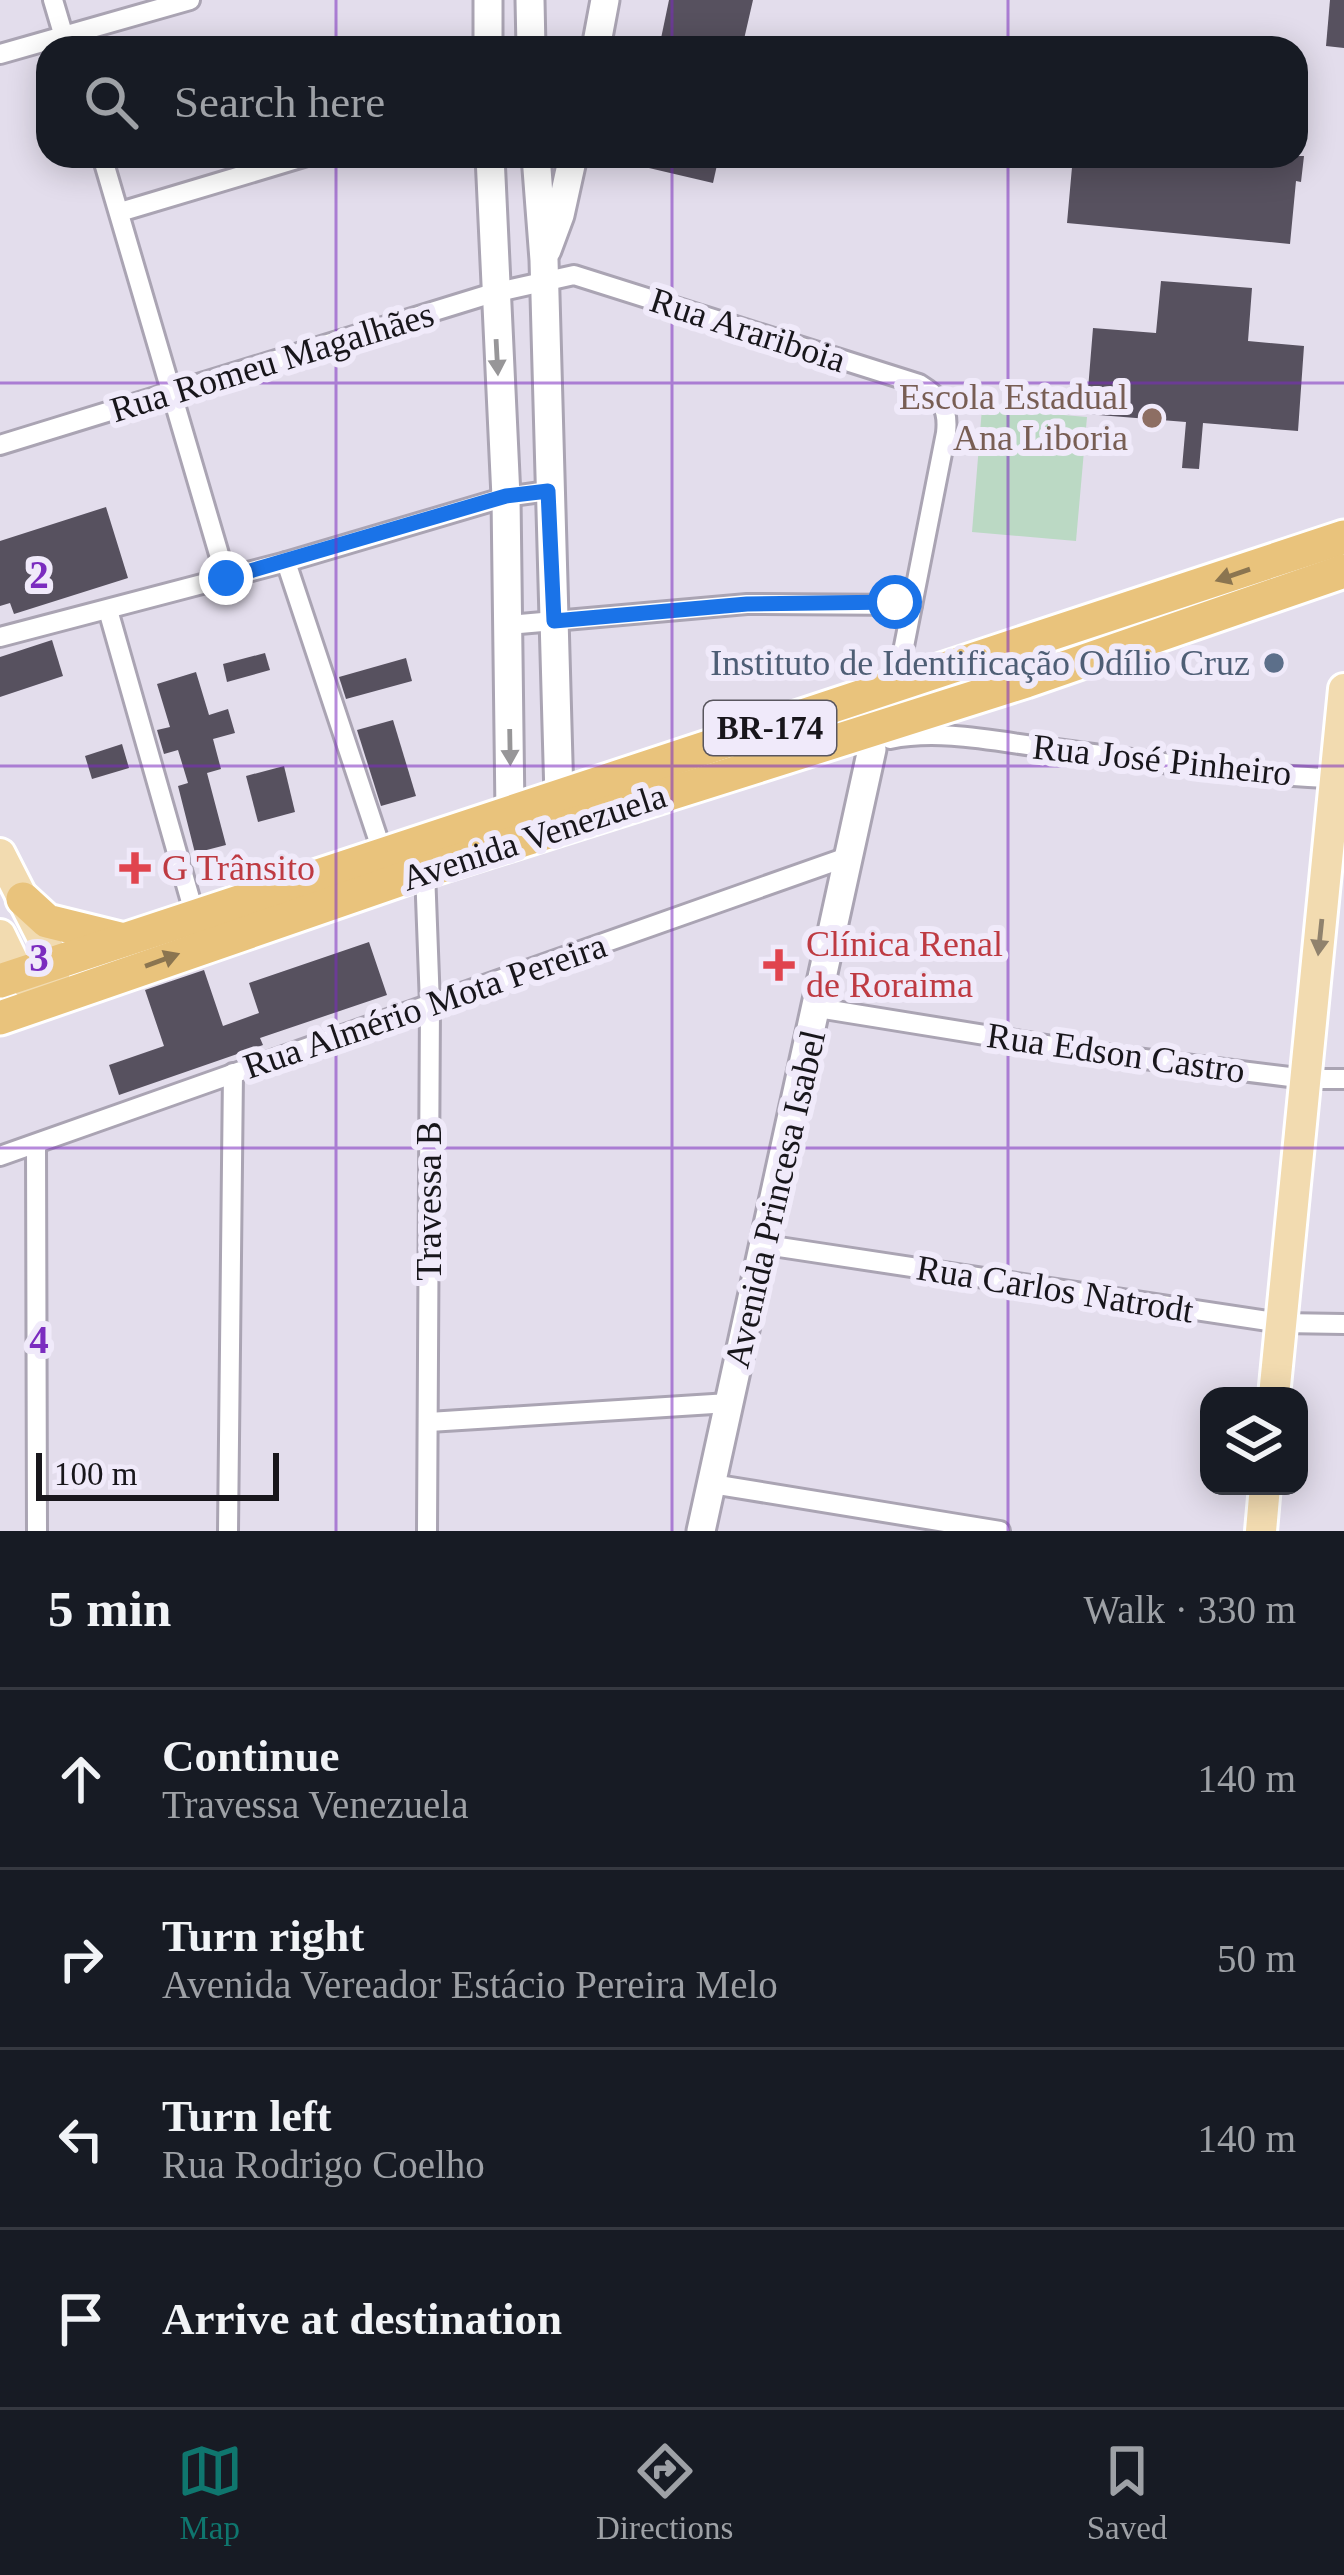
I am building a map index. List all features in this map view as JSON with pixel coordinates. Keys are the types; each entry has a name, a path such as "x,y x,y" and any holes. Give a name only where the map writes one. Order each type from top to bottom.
{"highway":[{"name":"Avenida Venezuela","path":"0,1018 425,871 752,768 864,741 982,694 1094,639 1344,537"},
{"name":"Avenida Venezuela","path":"10,978 896,686 1094,639 1344,571"},
{"path":"752,734 737,744 734,756 738,763 752,768"},
{"path":"22,899 47,921 122,939"}],"main road":[{"path":"1275,1387 1340,779 1344,689"},
{"path":"0,854 54,960 49,1001 10,978 0,935"},
{"path":"1261,1531 1264,1495"}],"street":[{"path":"53,0 63,36"},
{"path":"78,36 126,9 190,0"},
{"path":"488,0 488,36"},
{"path":"530,0 531,36"},
{"path":"598,36 605,0"},
{"path":"0,54 36,48"},
{"path":"106,168 226,578"},
{"path":"120,212 267,168"},
{"path":"490,168 506,496 510,813"},
{"path":"537,168 559,797"},
{"path":"544,270 570,168"},
{"name":"Rua Romeu Magalhães","path":"0,445 494,293 544,270"},
{"name":"Rua Arariboia","path":"544,270 574,274 919,384 936,395 944,405 946,433 912,605"},
{"path":"0,637 286,562 506,496 548,491"},
{"path":"286,562 382,854"},
{"path":"508,626 747,604 912,605 896,686"},
{"path":"108,610 195,916"},
{"name":"Rua José Pinheiro","path":"980,740 982,694"},
{"name":"Rua José Pinheiro","path":"864,741 912,735 980,740 1340,779"},
{"name":"Avenida Princesa Isabel","path":"701,1531 850,856 864,741"},
{"name":"Rua Almério Mota Pereira","path":"0,1156 850,856"},
{"name":"Travessa B","path":"425,871 430,1005 427,1531"},
{"name":"Rua Edson Castro","path":"818,1008 1096,1053 1344,1079"},
{"path":"228,1531 233,1073"},
{"path":"36,1144 37,1531"},
{"name":"Rua Carlos Natrodt","path":"766,1245 1281,1323 1344,1324"},
{"path":"429,1422 729,1402"},
{"path":"712,1484 1000,1531"}],"green space":[{"path":"982,408 1087,417 1076,541 972,532"}],"building":[{"path":"669,0 753,0 745,36 662,36"},
{"path":"1330,0 1344,0 1344,48 1326,46"},
{"path":"649,168 716,168 713,183"},
{"path":"1072,168 1303,168 1301,182 1296,181 1290,244 1067,223"},
{"path":"1161,281 1252,288 1248,341 1304,346 1298,431 1203,423 1199,469 1182,468 1186,422 1086,414 1093,328 1156,333"},
{"path":"106,507 128,578 14,614 10,603 0,606 0,541"},
{"path":"52,640 63,676 0,697 0,657"},
{"path":"265,653 270,670 227,682 223,664"},
{"path":"406,658 412,681 346,699 339,677"},
{"path":"196,672 209,715 228,709 235,733 213,739 221,769 207,773 226,845 195,853 178,786 188,783 178,750 164,754 157,730 170,727 157,684"},
{"path":"393,720 416,796 381,806 357,730"},
{"path":"122,744 129,768 92,779 85,756"},
{"path":"284,766 295,812 258,822 246,776"},
{"path":"369,942 387,995 260,1038 263,1045 119,1095 109,1065 164,1046 145,990 204,970 223,1026 259,1013 249,983"}],"place":[{"name":"Escola Estadual Ana Liboria","path":"1152,418"},
{"name":"Instituto de Identificação Odílio Cruz","path":"1274,663"},
{"name":"G Trânsito","path":"135,868"},
{"name":"Clínica Renal de Roraima","path":"779,965"}],"route":[{"path":"226,578 506,496 548,491 554,621 747,604 895,602"}]}
